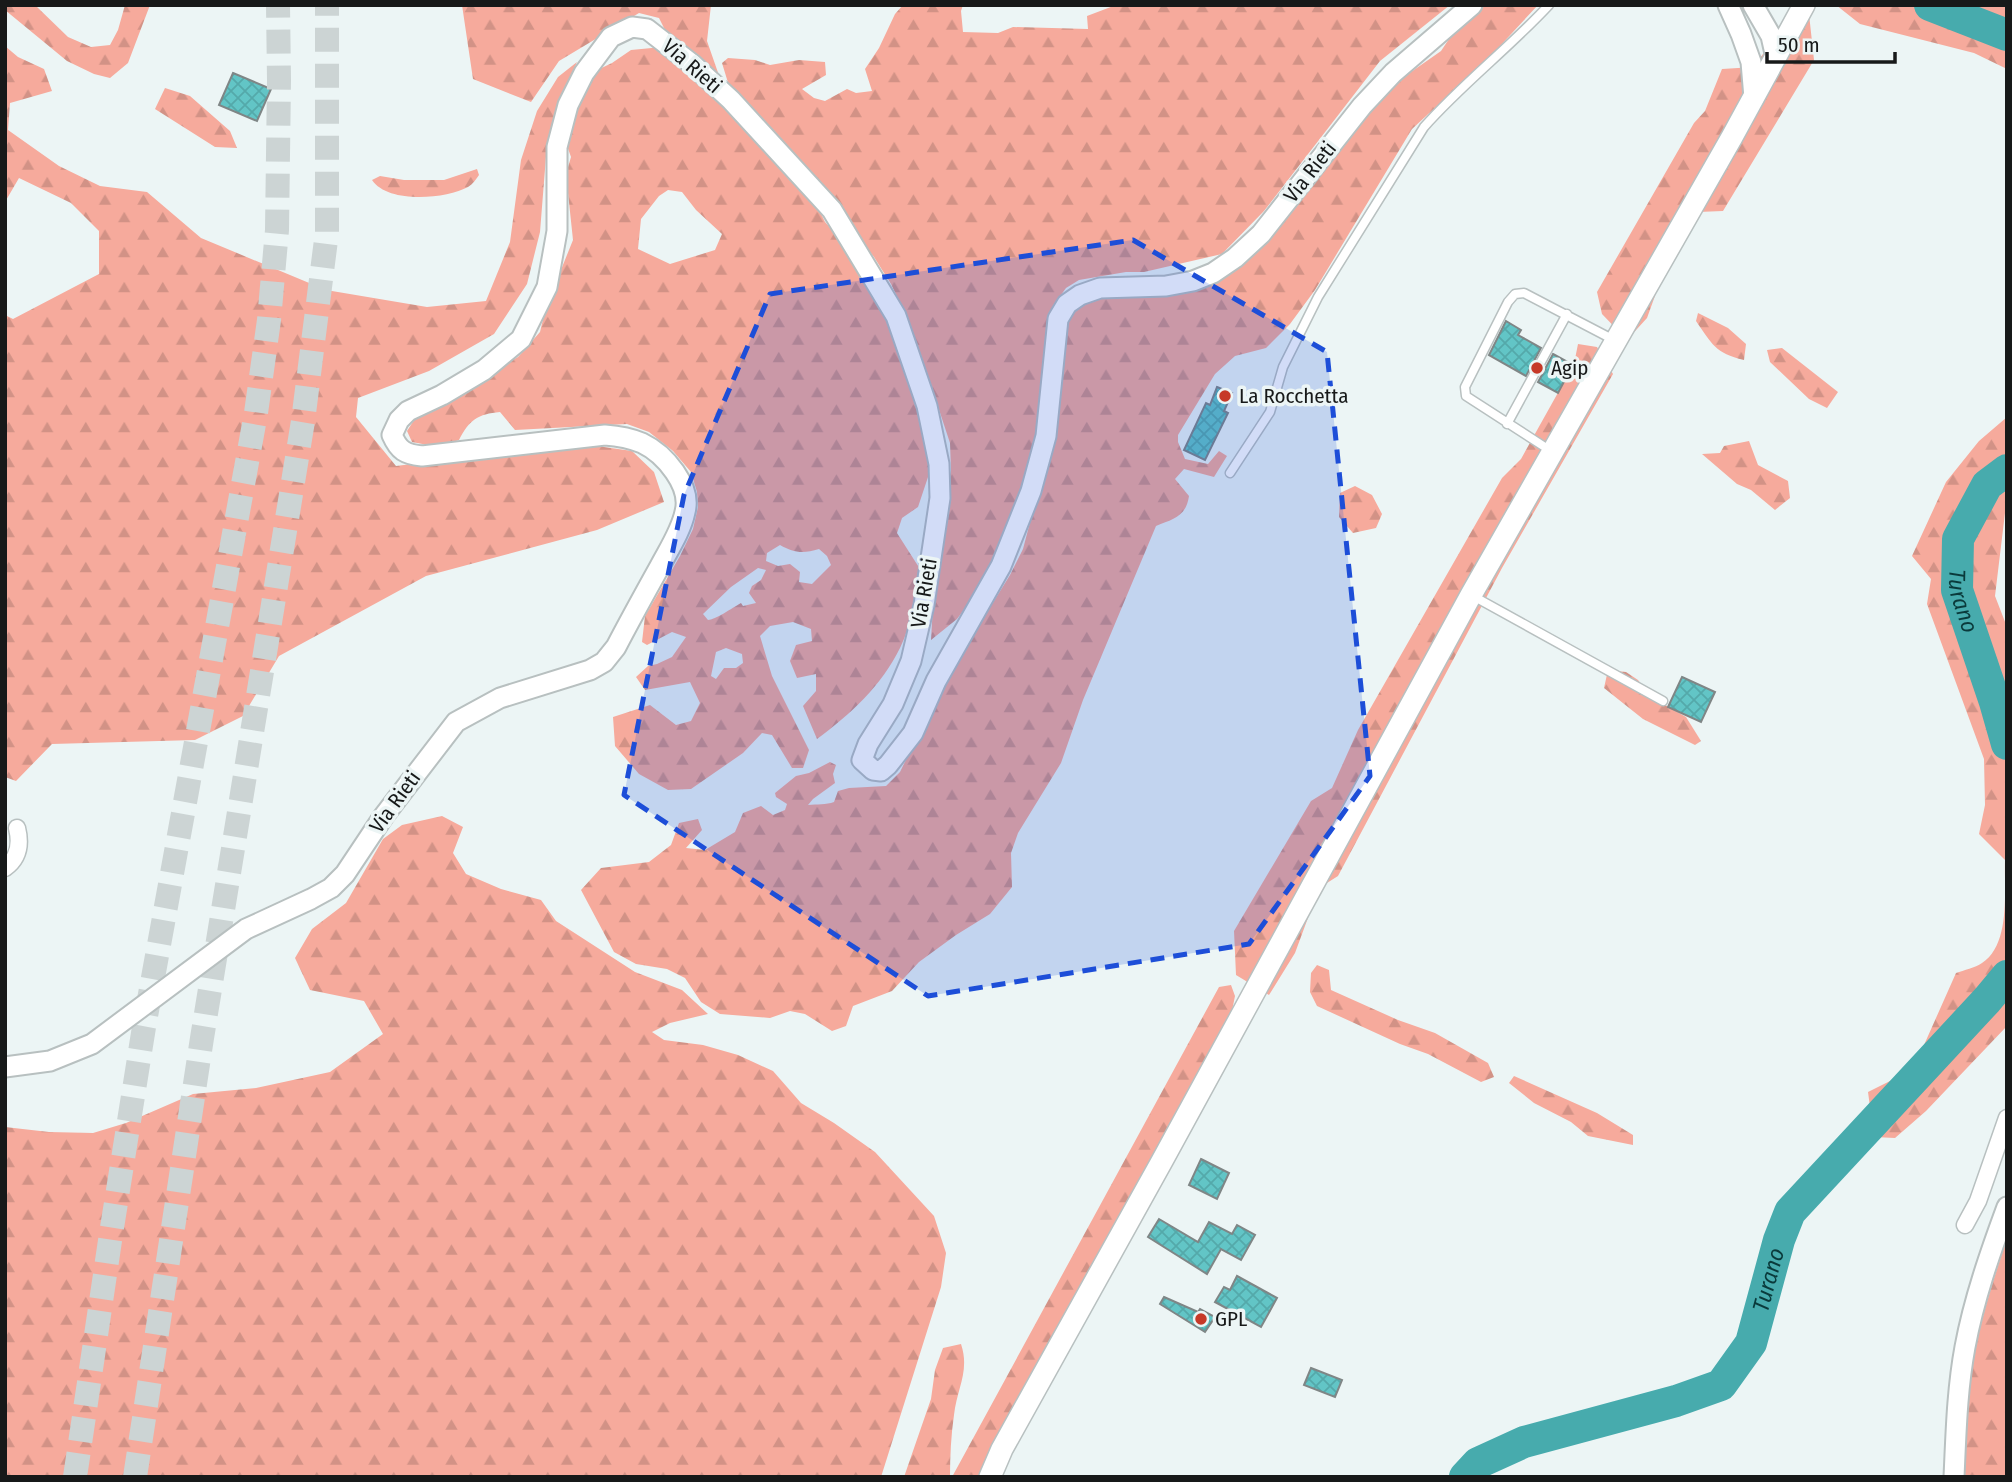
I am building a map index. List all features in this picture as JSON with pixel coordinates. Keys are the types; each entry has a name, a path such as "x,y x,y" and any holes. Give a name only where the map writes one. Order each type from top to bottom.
{"main road":[{"path":"990,1477 1002,1449 1471,595 1754,98 1804,5"}],"street":[{"name":"Via Rieti","path":"5,1067 50,1061 92,1044 246,929 331,888 345,874 383,817 456,722 500,698 590,670 604,662 616,647 676,536 686,510 682,485 657,453 643,444 623,437 605,435 422,456 408,454 397,446 392,435 399,420 408,411 484,370 520,339 547,287 557,231 557,147 568,105 584,73 611,37 632,27 647,29 692,64 731,100 832,210 896,316 927,406 939,464 940,498 924,606 911,661 893,704 868,744 862,760 873,770 881,771 913,733 936,681 1001,566 1031,491 1046,436 1058,319 1066,304 1080,295 1100,288 1166,286 1193,281 1213,273 1236,258 1261,233 1362,106 1393,73 1472,5"},
{"path":"1728,5 1751,62 1754,98"},
{"path":"1753,5 1771,36 1776,58"},
{"path":"1741,34 1760,50 1776,58"},
{"path":"5,868 13,862 20,841 17,828"},
{"path":"1965,1225 1978,1201 2007,1118"},
{"path":"1954,1477 1958,1394 1965,1347 1984,1270 2007,1207"}],"lane":[{"path":"1230,473 1270,412 1283,367 1318,297 1424,127 1444,104 1523,33 1549,5"},
{"path":"1552,452 1466,396 1465,387 1508,302 1515,294 1524,293 1616,341"},
{"path":"1507,424 1567,314"},
{"path":"1471,595 1663,701"}],"highlighted area":[{"path":"1133,240 1327,352 1370,776 1249,944 928,996 624,795 684,495 770,294"}],"green space":[{"path":"5,5 35,5 68,37 91,47 110,45 118,30 125,5 150,5 128,63 110,78 94,74 67,61 5,10"},
{"path":"462,5 711,5 707,41 723,87 672,44 659,18 639,13 559,61 531,102 473,79"},
{"path":"903,5 963,5 963,32 998,33 1013,27 1088,29 1087,16 1116,5 1450,5 1380,61 1264,211 1222,254 1144,272 1126,272 1079,280 1066,288 1053,306 1047,335 1035,447 1009,525 975,595 957,619 931,640 941,506 951,471 950,443 921,355 903,309 874,257 733,99 722,63 728,58 755,60 770,65 799,60 825,62 826,75 802,89 814,98 825,101 847,89 856,93 872,91 865,69 879,48 895,14"},
{"path":"1486,5 1538,5 1487,60 1412,129 1315,290 1290,324 1266,348 1235,356 1215,374 1178,435 1185,459 1208,464 1219,451 1227,456 1214,477 1184,469 1175,479 1189,496 1185,509 1178,516 1156,526 1083,700 1061,763 1018,833 1011,853 1012,887 990,914 919,962 892,991 853,1006 846,1026 832,1031 805,1014 790,1011 770,1018 720,1014 701,1002 685,978 667,969 636,964 614,952 581,890 601,868 649,862 671,845 679,823 698,819 702,830 686,848 705,850 735,832 743,813 761,806 773,815 785,810 787,804 776,797 775,793 796,776 809,773 830,762 836,765 833,774 835,783 808,805 834,802 838,791 849,788 886,786 900,772 944,682 1010,575 1023,549 1043,473 1067,323 1076,305 1093,297 1238,266 1266,244 1374,104 1411,72 1441,51 1457,27"},
{"path":"1836,5 2007,5 2007,69 1974,53 1860,24"},
{"path":"1809,14 1814,60 1723,211 1698,212 1660,282 1647,318 1627,340 1602,314 1597,292 1694,123 1705,111 1722,69 1754,67 1785,22"},
{"path":"5,46 18,57 44,69 52,91 10,103 8,130 59,166 100,186 147,192 201,238 326,290 427,307 486,301 510,242 521,160 537,111 558,77 577,62 547,144 540,232 527,284 494,334 429,371 358,398 356,417 396,466 576,443 632,451 654,472 664,502 597,530 426,576 279,656 243,716 195,740 52,744 16,781 5,777 5,315 13,319 99,274 99,231 71,203 19,178 5,202"},
{"path":"662,47 812,195 825,222 838,236 867,281 893,332 924,429 930,471 918,507 902,518 897,533 920,569 913,609 900,648 875,687 817,739 803,706 816,691 816,674 797,678 790,661 796,645 812,641 811,629 793,622 770,626 760,636 772,676 809,750 803,768 792,768 772,735 762,733 743,753 691,789 668,790 639,774 615,746 613,717 650,705 676,725 691,721 700,703 690,682 645,690 636,677 648,666 672,657 686,637 672,632 647,645 642,642 645,616 693,529 698,507 691,472 673,451 649,432 627,424 515,430 500,412 475,419 459,440 438,447 412,442 407,431 420,411 518,357 540,332 546,307 573,240 566,174 571,157 566,143 570,123 591,73 631,50","holes":["668,190 682,192 696,210 722,234 715,250 670,264 638,249 641,219 659,196","780,545 799,552 819,549 827,556 831,565 812,584 799,582 800,572 790,564 778,566 766,561 767,553","758,568 766,570 749,593 756,603 743,606 741,603 708,620 703,614 731,587","726,648 742,654 743,663 736,668 724,668 716,679 711,676 716,652"]},
{"path":"165,88 190,96 230,131 237,148 215,147 155,109"},
{"path":"477,169 479,175 468,187 432,196 391,193 372,180 380,176 404,180 444,180"},
{"path":"1698,313 1728,328 1746,344 1744,360 1720,351 1715,346 1696,321"},
{"path":"1578,344 1597,347 1613,374 1502,568 1338,876 1319,888 1295,953 1269,995 1236,975 1234,931 1311,801 1332,788 1358,730 1502,478 1521,459 1574,364"},
{"path":"1782,348 1838,392 1827,408 1809,399 1770,362 1767,350"},
{"path":"2007,417 2007,510 1995,596 2007,627 2007,1026 1926,1111 1895,1138 1874,1137 1868,1092 1908,1072 1924,1045 1956,973 1979,965 1991,954 2002,930 2005,860 1979,834 1985,805 1984,759 1927,604 1931,579 1912,556 1946,482 1979,441"},
{"path":"1749,441 1758,465 1788,481 1790,498 1775,510 1751,490 1737,484 1702,454 1720,453 1724,446"},
{"path":"1355,486 1372,495 1382,514 1376,528 1353,533 1339,517 1340,493"},
{"path":"1608,670 1626,672 1638,680 1651,697 1686,717 1701,741 1695,745 1643,719 1604,688"},
{"path":"442,816 463,827 453,853 466,874 501,889 541,900 556,921 635,972 682,990 708,1014 670,1023 652,1032 664,1040 703,1045 738,1055 773,1071 801,1103 875,1152 934,1216 946,1253 941,1287 881,1477 5,1477 5,1127 93,1133 126,1123 193,1094 256,1088 330,1072 383,1034 364,1001 310,990 295,958 312,929 346,903 383,839 402,825"},
{"path":"1317,965 1329,970 1331,990 1398,1020 1435,1033 1488,1063 1494,1077 1481,1082 1428,1054 1317,1006 1310,992 1311,973"},
{"path":"1231,985 1235,996 1230,1021 980,1477 952,1477 1219,987"},
{"path":"1514,1076 1597,1113 1633,1135 1633,1145 1588,1136 1571,1122 1534,1103 1509,1083"},
{"path":"2007,1239 2007,1477 1965,1477 1966,1415 1974,1356 1988,1297"},
{"path":"961,1344 964,1371 953,1423 950,1477 904,1477 931,1399 935,1370 943,1348"}],"building":[{"path":"233,73 271,89 257,121 219,105"},
{"path":"1506,321 1521,330 1518,335 1541,348 1526,376 1489,355"},
{"path":"1553,354 1573,365 1558,393 1538,382"},
{"path":"1217,387 1232,393 1224,411 1228,413 1205,460 1184,450 1206,403 1210,405"},
{"path":"1682,677 1715,692 1701,722 1668,707"},
{"path":"1201,1159 1229,1173 1217,1199 1189,1185"},
{"path":"1159,1219 1198,1242 1209,1222 1232,1234 1237,1225 1255,1235 1241,1260 1221,1249 1207,1274 1148,1237"},
{"path":"1237,1276 1277,1298 1261,1327 1215,1302 1224,1287 1230,1290"},
{"path":"1164,1297 1215,1317 1205,1332 1160,1304"},
{"path":"1311,1368 1342,1380 1335,1397 1304,1385"}],"waterway":[{"name":"Turano","path":"1930,5 2007,35"},
{"name":"Turano","path":"2007,470 1987,485 1958,539 1957,590 2007,744"},
{"name":"Turano","path":"1465,1477 1478,1463 1524,1442 1676,1401 1721,1385 1751,1343 1779,1240 1790,1212 2007,976"}],"tunnel":[{"path":"75,1477 144,1027 256,413 269,320 277,230 278,5"},
{"path":"135,1477 202,1038 303,421 327,232 327,5"}],"place":[{"name":"Agip","path":"1537,368"},
{"name":"La Rocchetta","path":"1225,396"},
{"name":"GPL","path":"1201,1319"}]}
